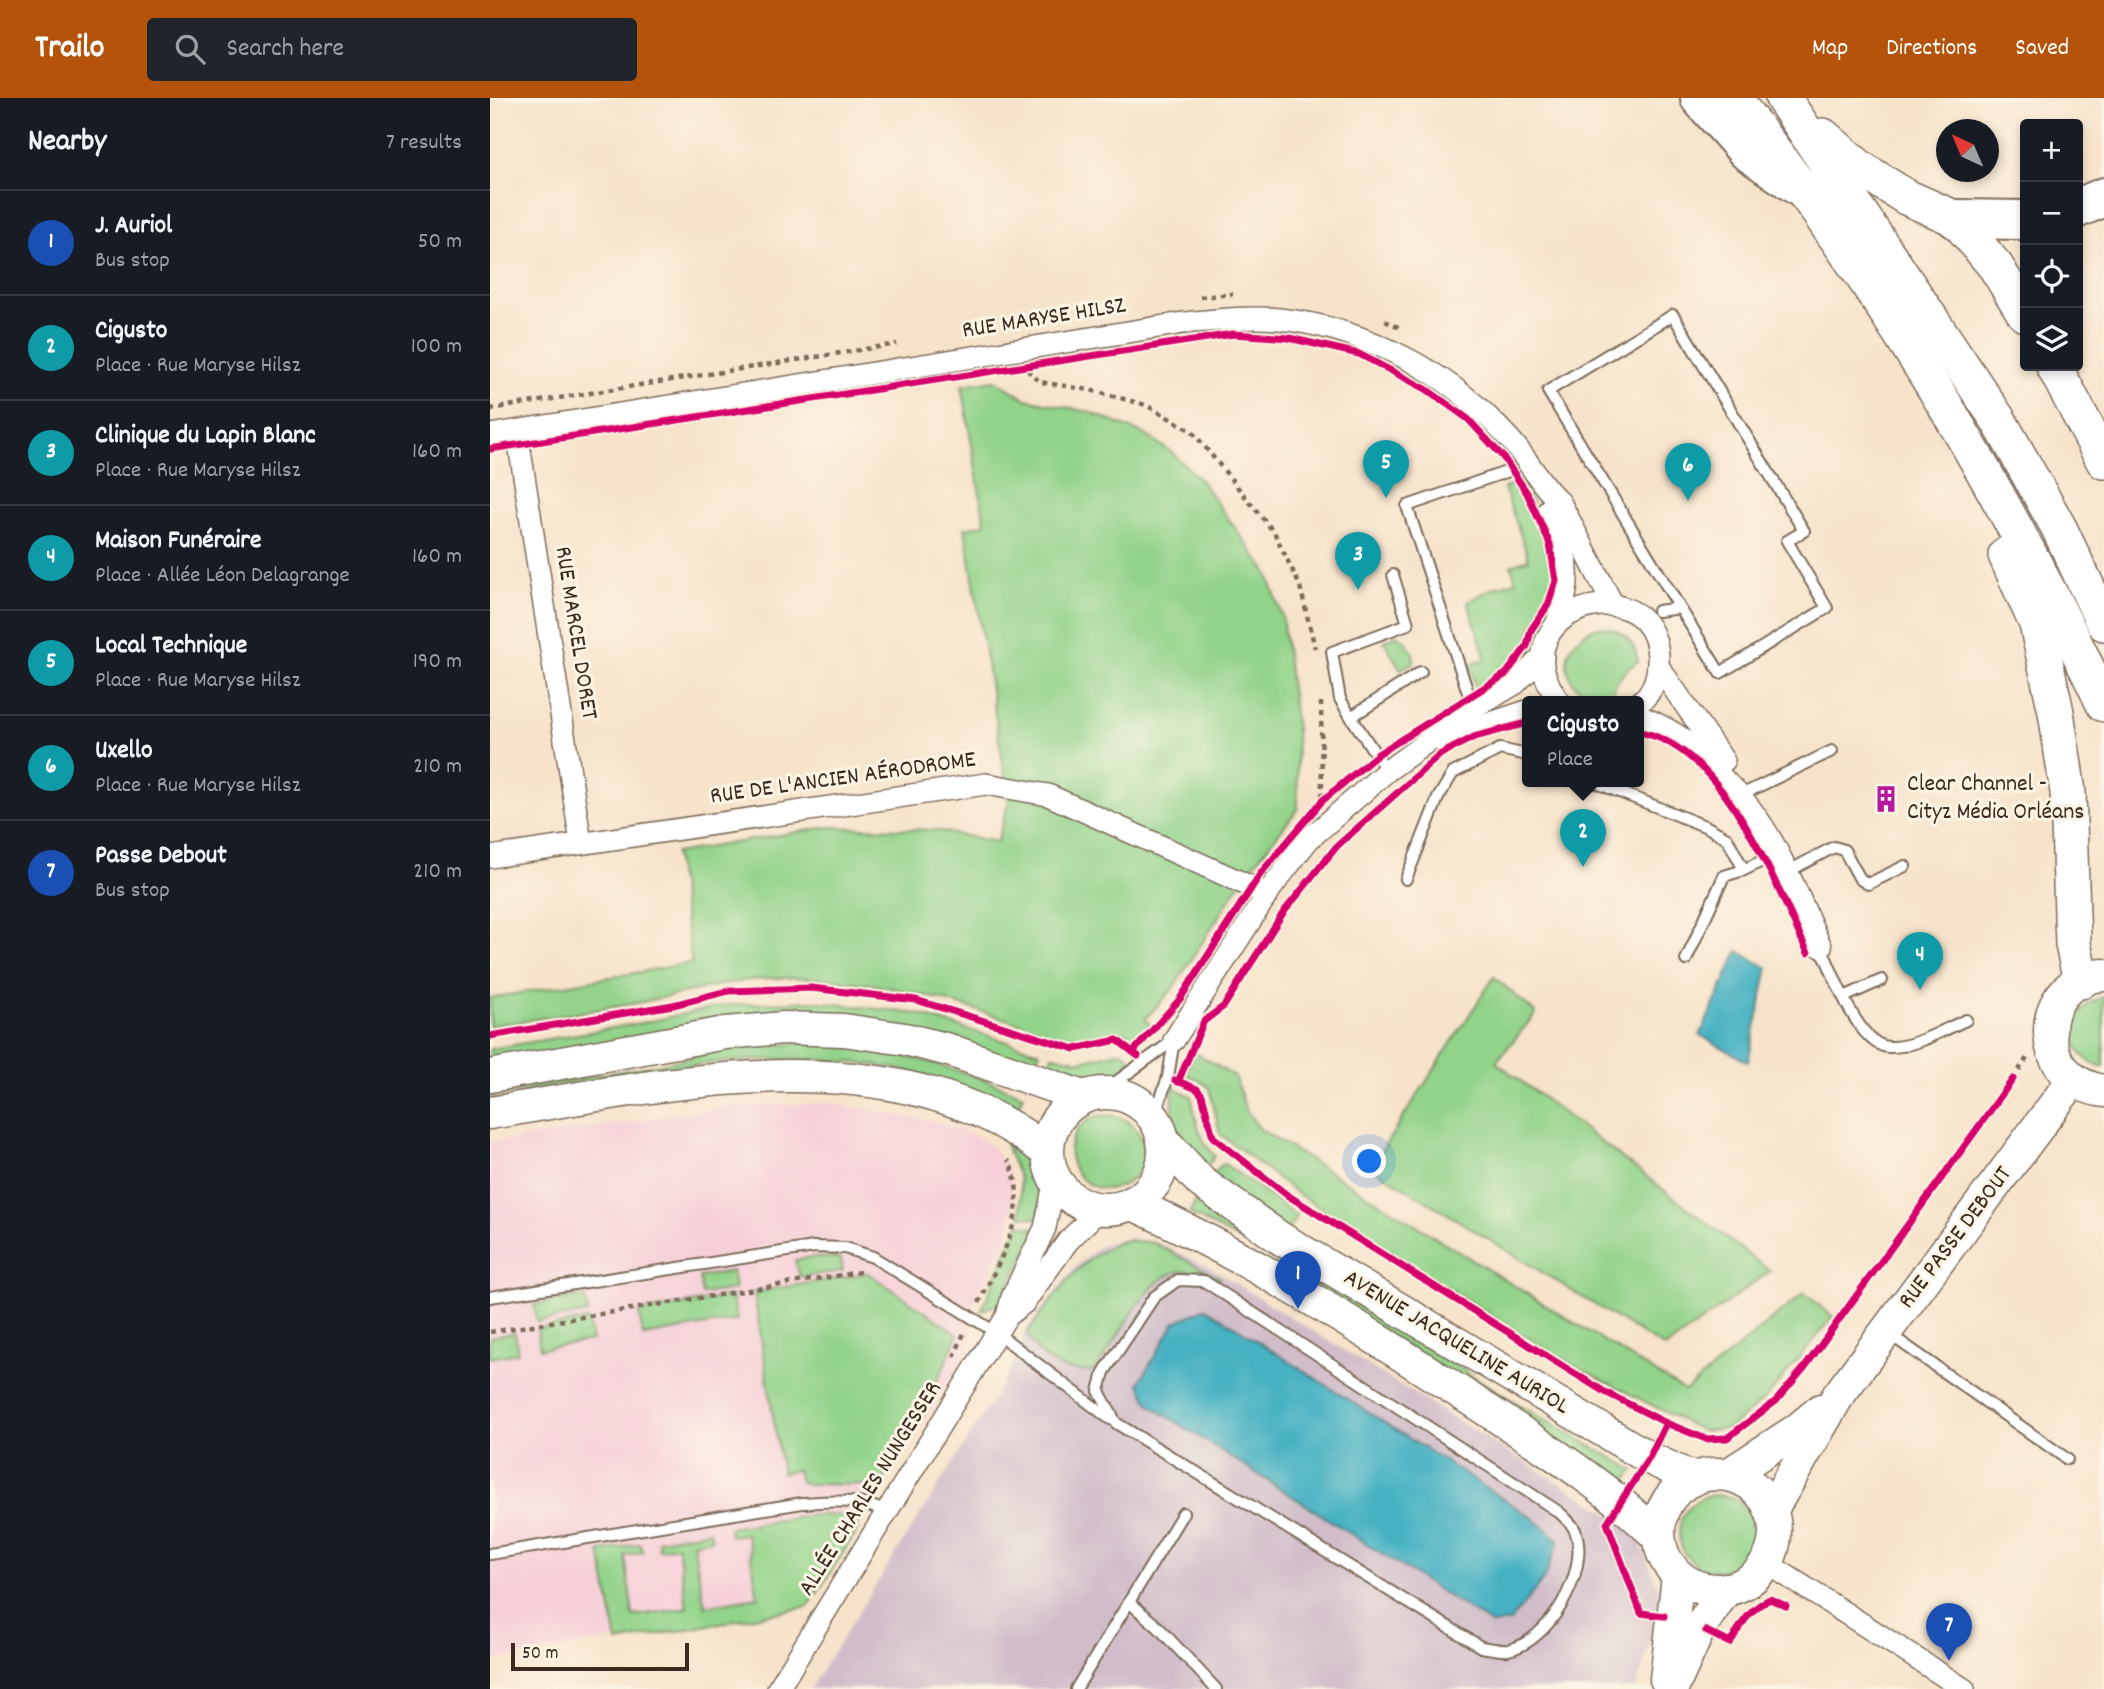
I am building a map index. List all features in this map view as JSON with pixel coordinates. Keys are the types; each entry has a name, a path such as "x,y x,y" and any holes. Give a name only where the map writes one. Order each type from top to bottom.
{"highway":[{"path":"1700,98 1747,151 1804,190"},
{"path":"2083,206 2104,197"},
{"path":"1956,219 2020,220"}],"main road":[{"path":"1733,98 1804,190 1947,408 2011,517 2104,704"},
{"path":"1787,103 1860,168 1906,197 1956,219 1996,267 2021,308"},
{"path":"1787,103 1999,421 2059,528 2104,623"},
{"path":"2057,371 2104,461"},
{"path":"1947,408 1957,468 2012,568 2037,624 2052,689 2068,792 2073,944 2092,978 2065,992 2054,1009 2049,1028 2051,1048 2059,1066 2073,1080 2090,1089 2104,1091"},
{"path":"490,1076 725,1033 784,1028 844,1030 949,1050 1093,1095 1122,1094 1140,1103 1159,1129 1164,1152 1158,1177 1142,1197 1116,1208 1100,1209 1074,1200 1051,1166 1012,1127 958,1103 889,1085 828,1077 782,1076 669,1084 490,1113"},
{"name":"RUE PASSE DEBOUT","path":"1771,1511 1838,1396 2073,1080"},
{"path":"1051,1166 1049,1138 1061,1114 1093,1095"},
{"name":"AVENUE JACQUELINE AURIOL","path":"1159,1129 1200,1182 1280,1238 1648,1458 1694,1479"},
{"name":"AVENUE JACQUELINE AURIOL","path":"1131,1203 1242,1258 1351,1322 1531,1438 1619,1503 1659,1538"},
{"name":"RUE PASSE DEBOUT","path":"1728,1475 1797,1430 1838,1396"},
{"path":"1728,1475 1759,1492 1771,1511 1775,1529 1774,1546 1767,1563 1756,1575 1726,1589 1705,1588 1678,1576 1662,1552 1659,1538 1663,1509 1681,1486 1694,1479 1728,1475"},
{"path":"1665,1689 1678,1576"},
{"path":"1672,1689 1700,1627 1726,1589"}],"street":[{"name":"RUE MARYSE HILSZ","path":"490,435 1183,323 1238,318 1279,319 1353,336 1436,375 1483,412 1517,447 1549,493 1560,502 1613,605"},
{"name":"RUE MARCEL DORET","path":"517,431 581,843"},
{"name":"RUE MARYSE HILSZ","path":"1543,656 1566,599 1568,581 1561,536 1549,510 1549,493"},
{"path":"1555,626 1581,607 1596,603 1613,605 1642,620 1652,634 1658,666 1654,684 1644,697"},
{"path":"1174,1040 1268,894 1308,840 1387,771 1427,742 1440,728 1515,684 1543,656"},
{"path":"1543,656 1544,673 1556,696"},
{"path":"1658,666 1738,780 1740,792"},
{"path":"1427,742 1522,713"},
{"path":"1644,718 1664,725 1705,755 1729,784 1740,792 1765,827 1821,947"},
{"name":"RUE DE L'ANCIEN AÉRODROME","path":"490,857 986,784 1048,794 1268,894"},
{"name":"ALLÉE CHARLES NUNGESSER","path":"778,1689 1002,1325 1012,1297 1045,1228 1051,1166"},
{"name":"ALLÉE CHARLES NUNGESSER","path":"1002,1325 1024,1303 1068,1241 1100,1209"},
{"path":"1767,1563 1964,1689"}],"lane":[{"path":"1673,315 1804,531 1787,541 1827,608 1720,673 1680,608 1548,391 1673,315"},
{"path":"1474,708 1407,506 1511,470"},
{"path":"1387,771 1340,699 1332,652 1408,624 1394,575"},
{"path":"1658,611 1680,608"},
{"path":"1350,717 1421,672"},
{"path":"1406,880 1438,798 1453,773 1500,749 1522,754"},
{"path":"1740,792 1832,751"},
{"path":"1607,787 1727,838 1744,870"},
{"path":"1686,960 1724,876 1782,863 1834,847 1844,850 1860,879 1868,884 1905,866"},
{"path":"1821,947 1844,997 1869,1039 1887,1048 1908,1044 1966,1020"},
{"path":"1844,997 1882,980"},
{"path":"1093,1095 1174,1040"},
{"path":"1159,1129 1174,1040"},
{"path":"490,1297 830,1246 873,1256 972,1318 1002,1325 1116,1423 1481,1647 1508,1650 1533,1638 1558,1608 1575,1580 1580,1553 1576,1530 1559,1512 1204,1281 1178,1280 1154,1297 1104,1372 1099,1391 1116,1423"},
{"path":"1886,1332 2067,1459"},
{"path":"490,1554 717,1520 802,1503 836,1500 872,1504 887,1513"},
{"path":"1076,1689 1183,1513"},
{"path":"1129,1602 1158,1627 1216,1689"}],"path":[{"path":"1194,297 1241,294"},
{"path":"1382,320 1405,331"},
{"path":"490,409 908,342"},
{"path":"1022,365 1034,363"},
{"path":"1022,365 1040,382 1090,390 1146,405 1192,431 1236,481 1274,532 1300,586 1316,660"},
{"path":"1321,698 1322,801"},
{"path":"1314,810 1332,793"},
{"path":"2005,1090 2013,1079"},
{"path":"954,1326 965,1331 1013,1230 1017,1191 1004,1153"},
{"path":"490,1332 870,1270"},
{"path":"1607,1523 1641,1613 1653,1614"},
{"path":"1718,1637 1730,1643 1746,1617 1759,1604 1770,1600 1786,1606"}],"shaded area":[{"path":"827,1103 933,1121 970,1133 994,1148 1010,1173 1014,1195 1010,1230 972,1308 969,1350 807,1605 490,1661 490,1143 725,1107"},
{"path":"1128,1238 1155,1242 1209,1267 1634,1529 1663,1598 1636,1689 810,1689 1009,1374 1026,1330 1074,1268 1101,1245"}],"green space":[{"path":"995,380 1026,399 1089,412 1144,434 1171,452 1201,481 1267,572 1282,616 1296,728 1298,809 1245,875 1172,990 1145,1019 1150,1024 1139,1040 1122,1032 1067,1039 912,993 872,985 791,978 738,982 627,1005 490,1026 490,998 692,963 675,853 827,827 935,830 997,842 1009,801 965,528 985,524 962,385"},
{"path":"1520,482 1549,540 1555,572 1554,588 1549,603 1533,626 1527,646 1518,661 1506,673 1477,692 1469,664 1486,659 1468,602 1493,588 1516,581 1511,565 1529,559 1504,488"},
{"path":"1598,627 1620,632 1630,641 1636,653 1638,661 1621,677 1612,696 1595,696 1581,691 1572,681 1567,657 1572,645 1582,635"},
{"path":"1397,635 1410,647 1414,658 1414,663 1400,669 1384,641"},
{"path":"1494,977 1536,1013 1496,1062 1770,1271 1665,1348 1371,1167"},
{"path":"2104,997 2104,1067 2081,1054 2074,1032 2082,1011 2091,1002"},
{"path":"813,1001 918,1014 1040,1052 1032,1072 857,1026 490,1071 490,1049 647,1022 726,1005"},
{"path":"804,1043 861,1048 916,1059 970,1074 1023,1095 1016,1110 962,1088 906,1071 803,1059 750,1060 645,1071 490,1097 490,1093 667,1063 729,1048"},
{"path":"1122,1051 1133,1060 1113,1075 1092,1080 1044,1076 1052,1055 1081,1061"},
{"path":"1194,1052 1235,1077 1246,1110 1260,1129 1685,1391 1804,1293 1833,1317 1767,1397 1730,1428 1702,1431 1560,1358 1298,1194 1220,1134 1209,1087 1186,1074"},
{"path":"1173,1087 1191,1096 1201,1136 1215,1156 1202,1173 1187,1153 1177,1133 1173,1112"},
{"path":"1107,1115 1121,1118 1133,1126 1141,1138 1144,1152 1141,1166 1133,1178 1121,1186 1107,1189 1093,1186 1081,1178 1073,1166 1070,1152 1073,1138 1081,1126 1093,1118"},
{"path":"1013,1137 1027,1155 1037,1175 1042,1196 1040,1219 1021,1216 1020,1179 1006,1146"},
{"path":"1223,1163 1297,1216 1285,1234 1210,1178"},
{"path":"1197,1199 1260,1244 1541,1418 1634,1470 1624,1484 1588,1463 1256,1249 1189,1213"},
{"path":"1019,1224 1037,1229 1001,1303 981,1311"},
{"path":"1126,1240 1154,1243 1220,1278 1216,1282 1194,1272 1175,1273 1158,1282 1143,1298 1092,1371 1071,1370 1045,1358 1027,1333 1082,1266 1110,1246"},
{"path":"813,1257 841,1258 843,1271 800,1277 795,1260"},
{"path":"732,1271 735,1289 702,1294 699,1277"},
{"path":"868,1273 958,1334 920,1422 880,1485 805,1484 800,1482 797,1470 782,1473 754,1292"},
{"path":"585,1296 588,1313 537,1322 534,1305"},
{"path":"732,1296 737,1320 643,1336 639,1312"},
{"path":"588,1320 592,1341 540,1349 537,1329"},
{"path":"515,1333 518,1353 490,1358 490,1337"},
{"path":"1717,1495 1731,1498 1744,1506 1752,1519 1755,1533 1752,1547 1744,1560 1731,1568 1717,1571 1703,1568 1690,1560 1682,1547 1679,1533 1682,1519 1690,1506 1703,1498"},
{"path":"813,1515 842,1515 858,1522 857,1531 808,1607 617,1642 600,1551 640,1544 643,1552 625,1556 633,1616 687,1608 678,1546 659,1549 658,1540 710,1531 712,1539 693,1543 705,1606 758,1597 747,1534 730,1536 729,1528"}],"water":[{"path":"1738,951 1768,968 1748,1062 1700,1035"},
{"path":"1206,1308 1533,1518 1559,1540 1545,1577 1510,1622 1493,1625 1150,1405 1139,1383 1175,1322"}],"cycle path":[{"path":"490,449 1233,334 1289,338 1359,354 1426,389 1468,419 1503,457 1527,493 1550,544 1556,581 1548,605 1531,630 1527,646 1506,674 1378,754 1322,801 1261,873 1180,999 1133,1052"},
{"path":"1178,1082 1204,1021 1224,1006 1283,913 1337,846 1441,754 1474,737 1522,724"},
{"path":"1644,734 1669,743 1697,763 1721,790 1762,856 1808,953"},
{"path":"490,1036 673,1005 728,991 811,988 916,1000 1075,1049 1117,1040 1138,1056"},
{"path":"1175,1080 1197,1089 1202,1095 1213,1137 1287,1195 1603,1391 1666,1423 1706,1439 1727,1438 1776,1401 1805,1367 2013,1079"},
{"path":"1664,1616 1641,1613 1607,1523 1649,1458 1666,1423"},
{"path":"1706,1631 1730,1643 1747,1618 1763,1603 1770,1599 1786,1606"}],"place":[{"name":"Local Technique","path":"1386,498"},
{"name":"Uxello","path":"1688,501"},
{"name":"Clinique du Lapin Blanc","path":"1358,590"},
{"name":"Clear Channel - Cityz Média Orléans","path":"1886,799"},
{"name":"Cigusto","path":"1583,867"},
{"name":"Maison Funéraire","path":"1920,990"},
{"name":"J. Auriol","path":"1298,1309"},
{"name":"Passe Debout","path":"1949,1661"}]}
